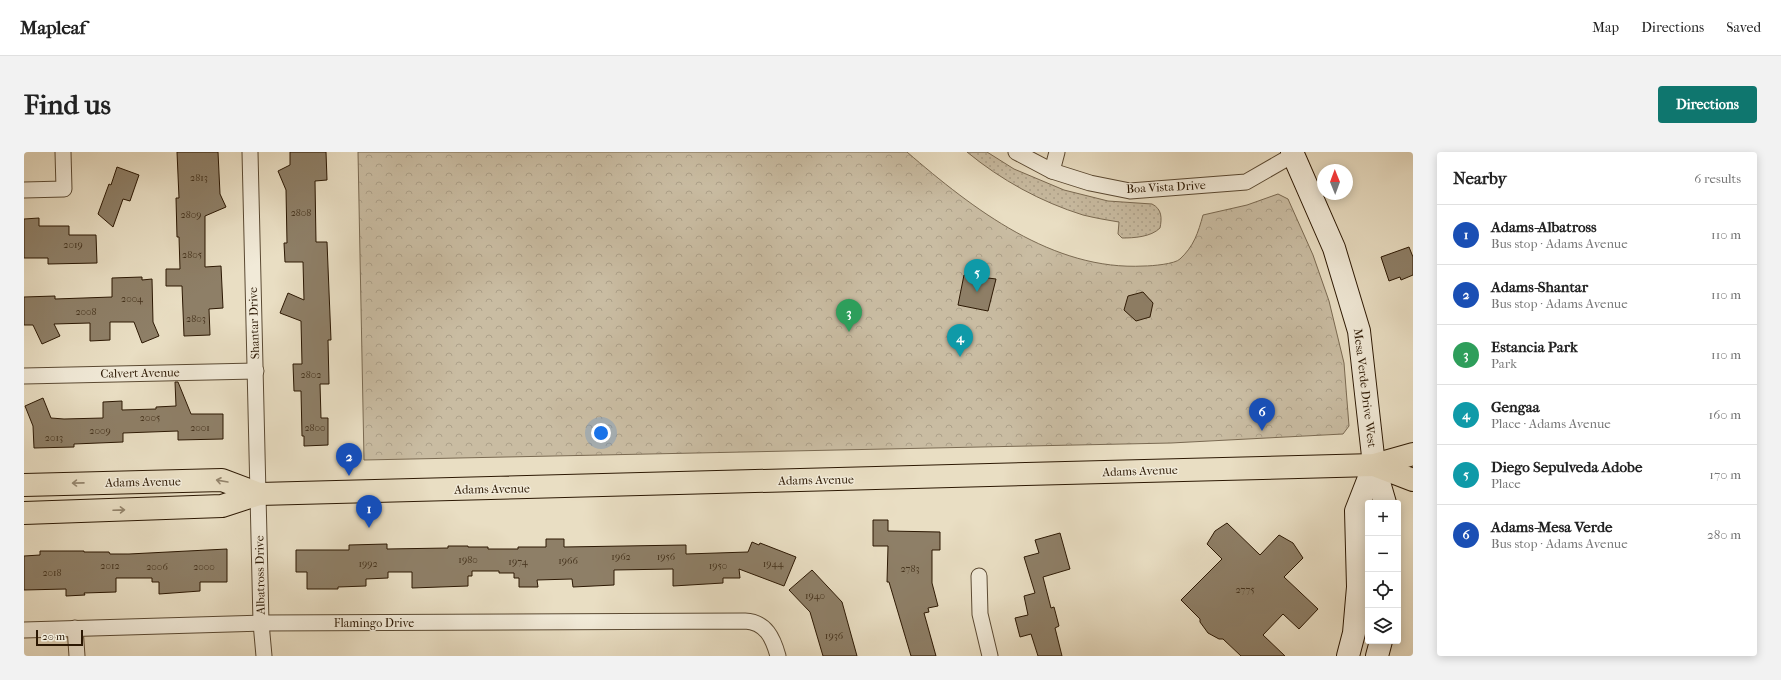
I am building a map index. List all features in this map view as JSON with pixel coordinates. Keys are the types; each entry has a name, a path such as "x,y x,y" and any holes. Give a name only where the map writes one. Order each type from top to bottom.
{"main road":[{"name":"Adams Avenue","path":"24,513 222,506 259,494 1374,465 1413,454"},
{"name":"Adams Avenue","path":"1374,465 1413,480"},
{"name":"Adams Avenue","path":"24,485 222,480 259,494"}],"street":[{"path":"24,190 64,189 63,152"},
{"name":"Shantar Drive","path":"250,152 259,494"},
{"name":"Boa Vista Drive","path":"1016,152 1052,171 1090,183 1130,191 1246,182 1291,153"},
{"path":"1052,171 1057,152"},
{"name":"Mesa Verde Drive West","path":"1291,153 1334,248 1359,331 1374,465 1384,500"},
{"name":"Calvert Avenue","path":"24,376 256,371"},
{"path":"1348,656 1354,633 1358,587 1356,511 1374,465"},
{"name":"Albatross Drive","path":"259,494 261,624 264,656"},
{"path":"979,576 980,614 990,656"},
{"name":"Flamingo Drive","path":"24,630 261,624 750,621 763,627 770,635 778,656"},
{"path":"75,628 77,656"},
{"path":"1377,656 1380,644"}],"green space":[{"path":"358,152 907,152 959,195 1016,232 1046,247 1078,258 1110,265 1148,266 1177,261 1185,254 1192,244 1203,215 1247,205 1278,194 1288,199 1313,255 1329,301 1344,363 1349,426 1343,434 1171,443 364,460"},
{"path":"967,152 987,152 1014,169 1064,190 1108,201 1152,204 1158,208 1160,214 1160,228 1147,235 1122,238 1118,234 1119,222 1083,215 1052,204 1008,181"}],"building":[{"path":"177,152 218,152 220,194 226,207 205,216 205,267 221,266 223,308 209,309 210,335 184,336 182,286 166,286 166,269 180,269 176,198 179,198"},
{"path":"290,152 326,152 327,180 315,181 316,242 327,242 331,340 328,340 329,384 320,384 321,418 328,418 328,445 304,446 304,436 302,436 301,391 294,391 293,364 302,364 301,321 280,313 288,293 304,300 303,262 285,262 284,243 287,243 286,190 278,171 290,165"},
{"path":"117,167 139,175 130,201 123,199 113,227 98,214"},
{"path":"39,218 39,226 69,226 69,235 96,235 97,263 48,264 48,258 24,258 24,219"},
{"path":"1409,247 1413,257 1413,275 1401,280 1400,277 1389,281 1381,257"},
{"path":"964,275 996,279 988,311 958,305"},
{"path":"142,277 142,280 152,279 153,322 159,336 142,343 134,322 110,322 110,340 90,341 90,323 54,324 60,336 42,344 33,325 24,325 24,297 55,296 55,299 112,297 112,278"},
{"path":"1143,292 1153,303 1150,317 1136,321 1124,310 1128,296"},
{"path":"175,382 178,382 191,414 223,414 223,439 178,440 178,431 123,433 123,442 74,444 74,447 34,448 33,426 25,406 43,398 51,418 103,418 103,402 122,401 122,410 156,409 156,407 176,406"},
{"path":"873,520 888,520 888,531 940,532 940,550 932,550 932,583 938,606 928,608 929,612 924,613 936,656 911,656 889,582 887,582 888,546 873,546"},
{"path":"1227,523 1260,555 1279,535 1293,543 1303,558 1284,577 1318,609 1299,629 1283,614 1263,635 1285,656 1241,656 1223,639 1219,639 1208,633 1200,622 1200,619 1181,600 1222,559 1207,544 1215,531"},
{"path":"1060,533 1070,569 1043,577 1051,608 1054,607 1059,626 1055,628 1062,656 1038,656 1031,634 1020,637 1015,618 1028,615 1024,596 1035,593 1024,557 1039,553 1035,540"},
{"path":"546,539 564,539 564,547 686,545 686,554 748,552 752,542 759,545 760,543 796,557 784,586 739,569 740,578 723,578 723,583 673,586 673,569 614,570 614,585 573,587 572,579 537,580 538,587 519,587 519,578 514,578 514,573 499,573 499,571 472,571 472,576 468,576 468,586 412,588 412,572 388,572 388,578 366,579 366,586 338,587 338,589 307,589 307,572 296,572 296,550 349,550 349,545 387,544 387,549 448,548 448,546 468,546 488,547 488,549 518,549 518,547 546,547"},
{"path":"227,549 227,582 200,582 200,591 159,594 159,582 152,582 152,578 116,578 116,592 84,593 85,595 66,596 66,589 24,590 24,556 40,555 40,551 84,551 109,552 110,554 129,554"},
{"path":"812,570 842,602 857,656 823,656 810,612 789,590"}],"place":[{"name":"Diego Sepulveda Adobe","path":"977,292"},
{"name":"Estancia Park","path":"849,332"},
{"name":"Gengaa","path":"960,357"},
{"name":"Adams-Mesa Verde","path":"1262,431"},
{"name":"Adams-Shantar","path":"349,476"},
{"name":"Adams-Albatross","path":"369,528"}]}
